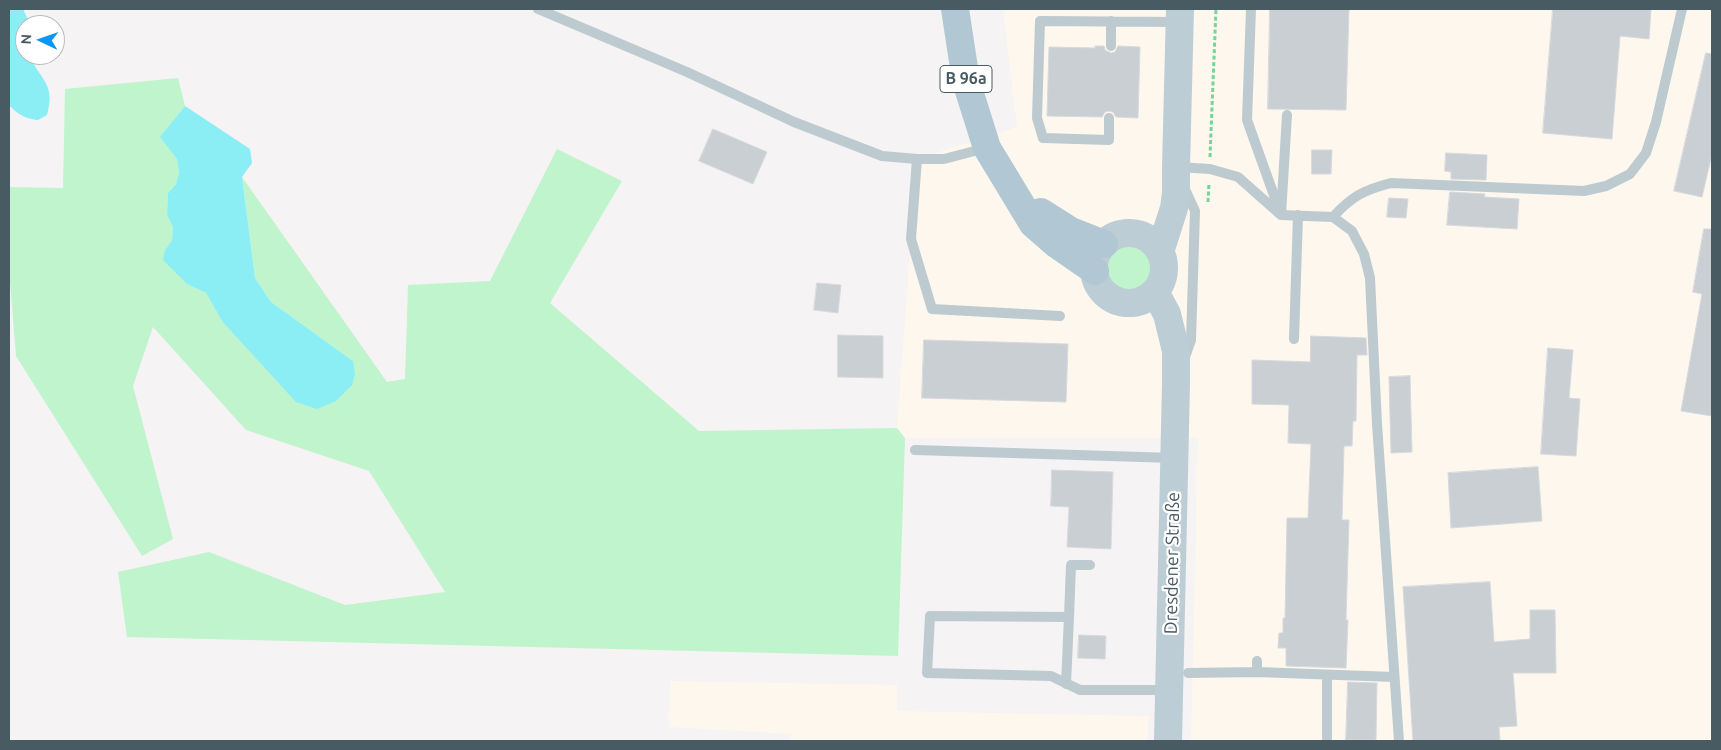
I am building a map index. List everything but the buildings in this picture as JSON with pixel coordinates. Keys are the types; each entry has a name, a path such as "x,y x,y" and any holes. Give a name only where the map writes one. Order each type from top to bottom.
{"main road":[{"name":"B 96a","path":"955,9 966,81 987,148 1033,224 1056,244 1095,271"},
{"path":"1151,244 1174,208 1176,193 1180,16"},
{"name":"B 96a","path":"1013,192 1071,231 1104,244"},
{"path":"1130,233 1151,244 1164,261 1164,272 1161,282 1146,297 1120,302 1107,294 1098,284 1095,271 1097,256 1104,244 1116,236 1130,233"},
{"name":"Dresdener Straße","path":"1146,297 1156,336 1176,384 1175,458 1179,682 1168,741"}],"lane":[{"path":"538,9 686,72 794,122 882,156 944,159 987,148"},
{"path":"1251,9 1247,120 1281,215"},
{"path":"1333,217 1354,196 1375,187 1391,183 1584,190 1606,186 1630,174 1646,153 1656,122 1682,9"},
{"path":"1110,118 1109,140 1043,138 1037,118 1040,21 1111,22 1180,16"},
{"path":"1111,22 1111,46"},
{"path":"1281,215 1287,115"},
{"path":"917,159 911,239 932,309 1060,316"},
{"path":"1176,384 1191,340 1195,211 1176,167 1210,169 1238,177 1281,215 1333,217 1352,231 1364,254 1370,278 1377,424 1399,741"},
{"path":"1294,339 1298,215"},
{"path":"915,450 1175,458"},
{"path":"1066,684 1071,565 1090,565"},
{"path":"1069,617 930,616 928,673 1051,676 1080,690 1179,682 1257,667 1327,675 1394,677"},
{"path":"1327,675 1327,738"}],"shaded area":[{"path":"1003,9 1712,9 1712,741 1191,741 1198,438 905,438 897,428 917,159 1017,127"},
{"path":"670,681 897,685 897,711 1149,716 1147,741 791,741 791,734 669,727"}],"green space":[{"path":"178,78 185,106 161,137 177,159 179,172 176,184 168,193 167,215 173,227 172,240 165,250 187,284 206,293 222,321 353,361 271,302 255,278 242,177 387,382 405,379 408,285 490,281 557,149 622,181 550,303 699,431 897,428 905,438 898,656 127,637 118,572 209,552 345,605 445,592 369,471 246,430 153,327 133,386 173,539 142,556 16,356 9,270 9,187 63,188 65,89"},
{"path":"1134,246 1146,252 1151,259 1151,277 1146,284 1139,289 1126,290 1118,287 1111,280 1108,264 1111,256 1118,249"}],"water":[{"path":"9,9 23,9 26,15 15,15 15,65 34,65 46,82 50,96 49,104 47,115 38,120 22,116 9,105"},
{"path":"185,106 250,149 252,163 242,177 255,278 271,302 353,361 355,374 352,385 336,401 317,409 296,402 222,321 206,293 187,284 163,260 165,250 172,240 173,227 167,215 168,193 176,184 179,172 177,159 160,137"}]}
